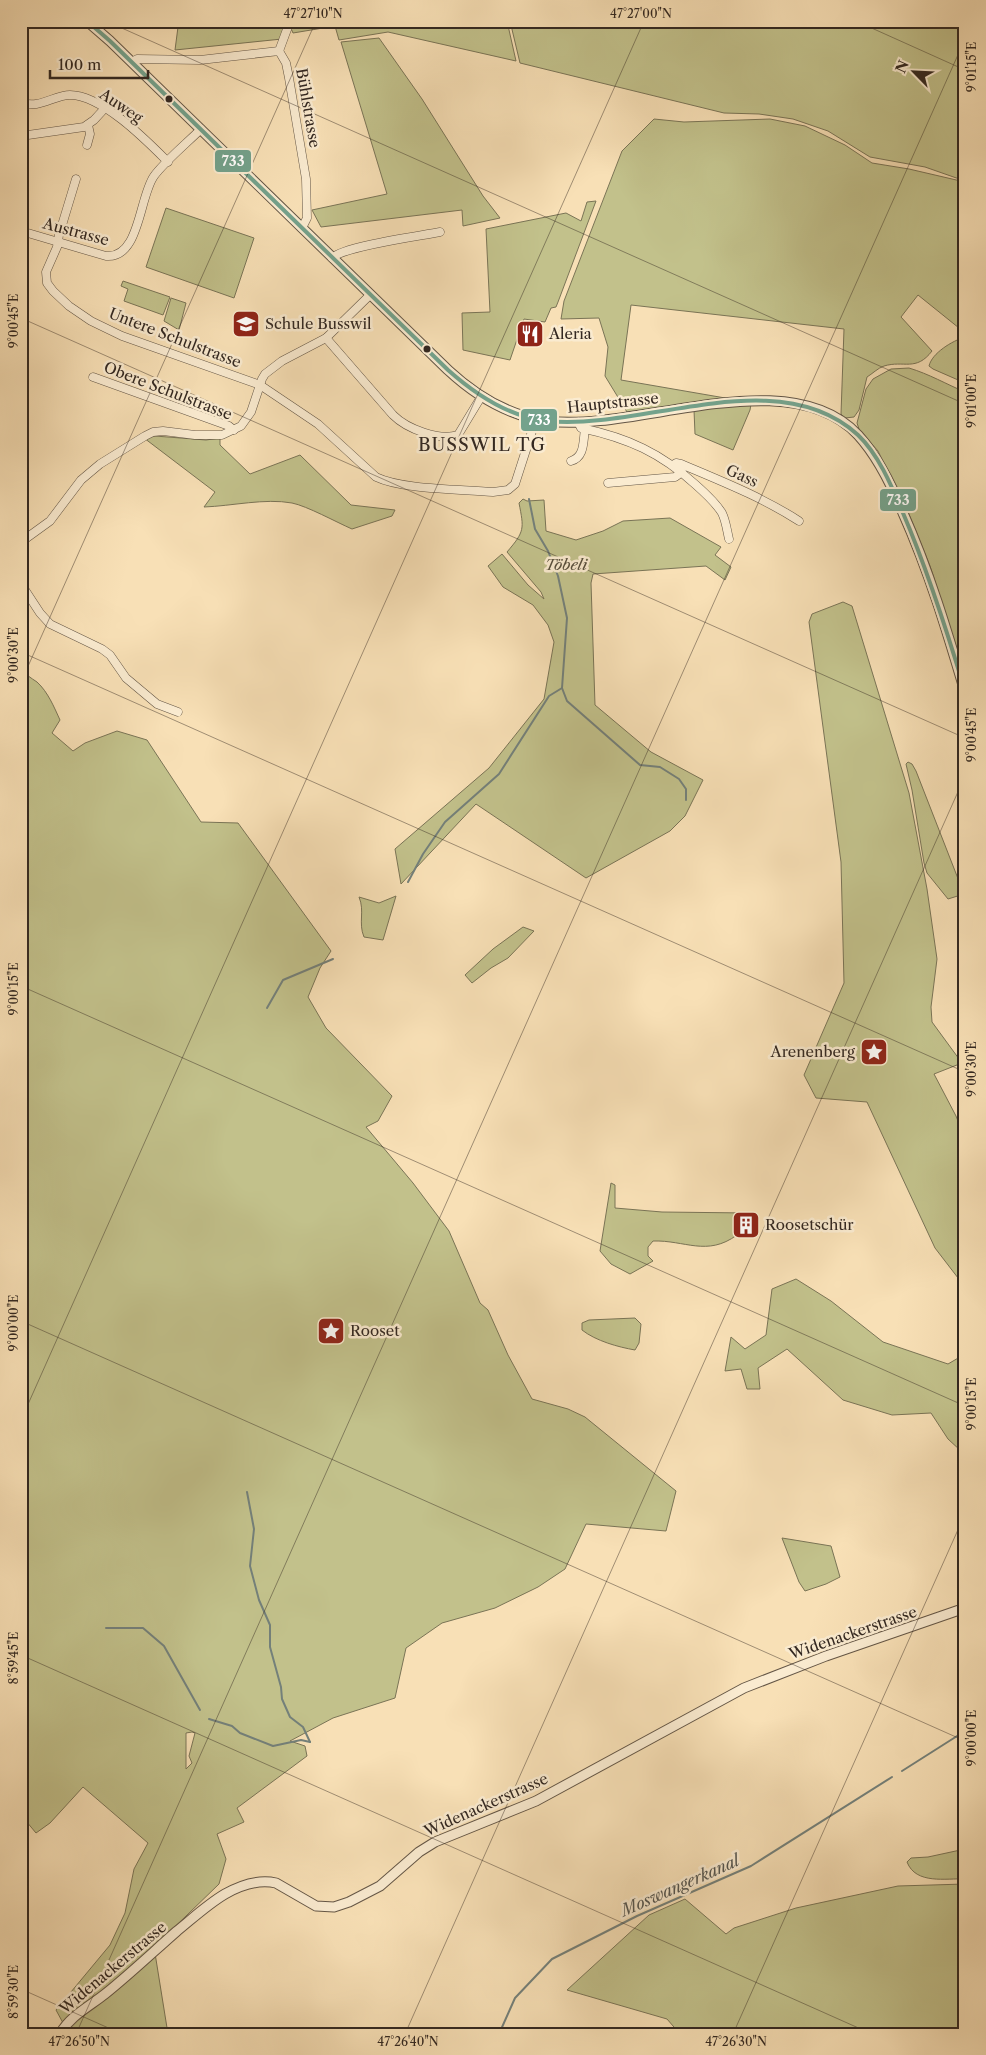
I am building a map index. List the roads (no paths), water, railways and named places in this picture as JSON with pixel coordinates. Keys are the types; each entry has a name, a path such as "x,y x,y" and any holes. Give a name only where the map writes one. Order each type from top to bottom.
{"street":[{"path":"132,62 138,59 200,60 279,51 288,24 292,21"},
{"name":"Hauptstrasse","path":"91,23 448,370 481,397 512,412 536,419 581,426 715,404 762,402 810,406 834,416 851,428 867,446 895,495 929,576 965,692"},
{"name":"Bühlstrasse","path":"279,51 286,63 306,179 307,218 302,228"},
{"name":"Auweg","path":"21,102 38,104 72,95 105,108 131,127 168,162"},
{"path":"21,136 73,130 88,125 105,108"},
{"path":"87,145 90,134 88,125"},
{"name":"Austrasse","path":"21,232 106,256 119,255 128,247 152,181 201,129"},
{"path":"58,242 76,179"},
{"path":"332,258 336,254 354,249 440,232"},
{"name":"Untere Schulstrasse","path":"58,242 46,272 46,278 50,288 69,306 91,321 122,336 260,385"},
{"path":"21,542 50,521 81,480 100,464 144,436 153,432 163,431 209,436 222,435 234,430 245,422 251,412 265,374 282,361 326,338 370,295"},
{"path":"326,338 393,415 401,423 412,429 440,435 458,435 481,397"},
{"name":"Obere Schulstrasse","path":"93,377 229,426 234,430"},
{"path":"260,385 318,424 376,476 395,484 494,492 508,490 515,484 536,419"},
{"path":"571,461 579,457 582,452 581,426 629,441 651,451 682,472 720,510 725,521 729,539"},
{"name":"Gass","path":"673,465 676,463 681,464 754,496 799,521"},
{"path":"608,484 650,478 675,477 682,472"},
{"path":"21,584 40,613 50,624 102,649 110,655 126,678 157,704 178,712"},
{"name":"Widenackerstrasse","path":"60,2034 78,2014 105,1994 204,1908 226,1893 251,1883 269,1881 276,1883 316,1906 334,1907 349,1902 380,1886 418,1852 434,1842 536,1801 744,1688 826,1656 965,1608"}],"waterway":[{"path":"408,882 423,854 445,822 499,774 549,696 562,688 567,618 558,576 548,551 535,529 529,499"},
{"path":"562,688 567,701 640,765 660,767 679,779 686,789 686,800"},
{"path":"267,1008 283,980 333,959"},
{"path":"247,1492 254,1529 250,1566 259,1600 270,1625 270,1647 281,1687 282,1699 290,1717 303,1727 310,1742"},
{"path":"106,1628 143,1628 164,1646 200,1710"},
{"path":"209,1719 232,1726 240,1733 273,1746 301,1740 310,1742"},
{"name":"Moswangerkanal","path":"902,1771 965,1731"},
{"name":"Moswangerkanal","path":"499,2034 515,1998 552,1959 637,1916 751,1866 892,1777"}],"place":[{"name":"Schule Busswil","path":"246,324"},
{"name":"Aleria","path":"530,334"},
{"name":"Arenenberg","path":"874,1052"},
{"name":"Roosetschür","path":"746,1225"},
{"name":"Rooset","path":"331,1331"}],"district":[{"name":"BUSSWIL TG","path":"482,445"}],"park label":[{"name":"Töbeli","path":"566,565"}]}
